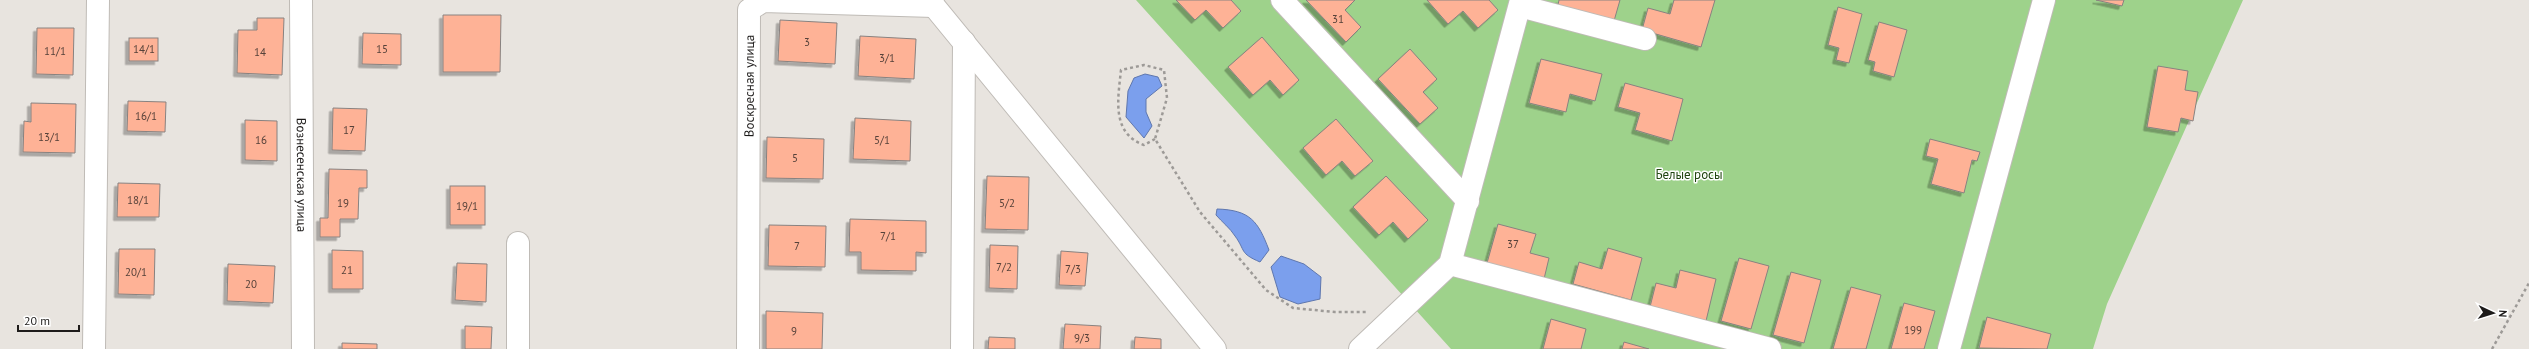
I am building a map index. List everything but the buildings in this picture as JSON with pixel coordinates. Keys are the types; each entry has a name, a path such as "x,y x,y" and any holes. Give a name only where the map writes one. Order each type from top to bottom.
{"street":[{"path":"94,349 98,0"},
{"name":"Вознесенская улица","path":"301,0 302,349"},
{"path":"1282,0 1468,201"},
{"path":"1950,349 2044,0"},
{"name":"Воскресная улица","path":"748,349 749,10 763,1 931,3"},
{"path":"931,3 1203,340 1215,349"},
{"path":"1360,349 1450,264 1520,3 1645,39"},
{"path":"962,349 964,42"},
{"path":"518,243 518,349"},
{"path":"1450,264 1770,349"}],"path":[{"path":"1154,139 1144,145 1132,141 1120,124 1118,101 1121,70 1144,65 1164,70 1167,98 1154,139 1200,212 1266,290 1293,308 1334,312 1400,312"},
{"path":"2492,349 2529,283"}],"green space":[{"name":"Белые росы","path":"1136,0 2243,0 2107,304 2093,349 1451,349"}],"water":[{"path":"1145,74 1158,77 1162,86 1146,99 1146,112 1152,126 1144,138 1126,117 1128,91 1134,78"},
{"path":"1217,209 1238,212 1251,219 1256,225 1261,232 1269,250 1260,262 1246,254 1233,233 1216,215"},
{"path":"1281,256 1304,264 1321,277 1320,299 1298,304 1280,297 1271,267"}]}
